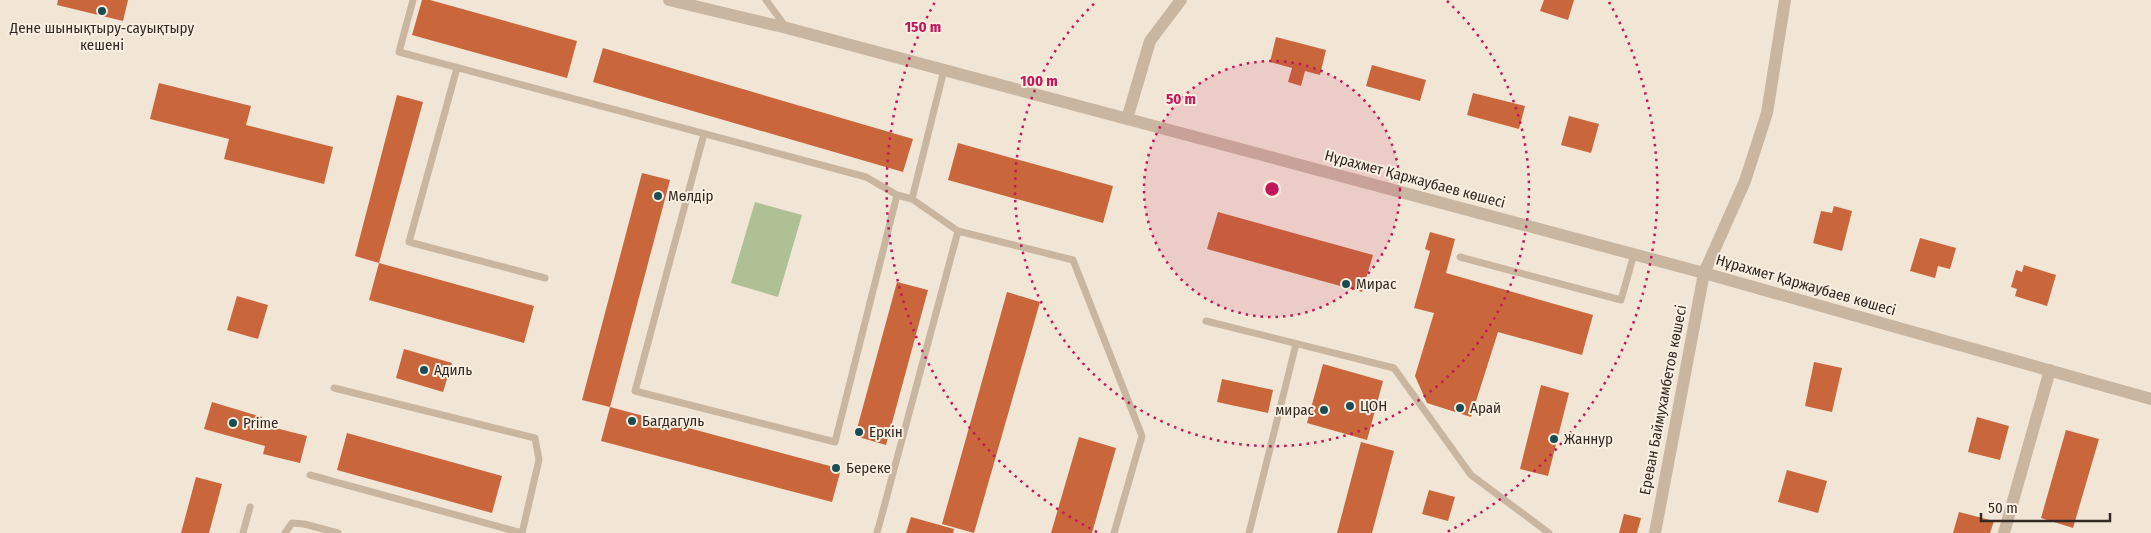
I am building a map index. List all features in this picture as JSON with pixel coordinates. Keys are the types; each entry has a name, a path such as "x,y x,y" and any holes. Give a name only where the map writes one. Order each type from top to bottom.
{"street":[{"name":"Нұрахмет Қаржаубаев көшесі","path":"669,0 787,28 1634,254 2151,399"},
{"path":"1127,119 1150,41 1181,0"},
{"name":"Ереван Баймухамбетов көшесі","path":"1655,533 1704,273 1745,181 1767,113 1785,0"},
{"path":"2004,533 2050,370"}],"lane":[{"path":"413,0 399,52 866,177 897,195 912,199 958,231 1073,260 1142,436 1114,533"},
{"path":"766,0 787,28"},
{"path":"457,68 409,242 545,278"},
{"path":"912,199 944,70"},
{"path":"704,134 635,391 835,442 897,195"},
{"path":"877,533 958,231"},
{"path":"1460,257 1621,300 1634,254"},
{"path":"1206,321 1394,368 1471,476 1549,533"},
{"path":"1249,533 1296,344"},
{"path":"310,475 522,533 539,460 535,438 334,388"},
{"path":"243,533 250,507"},
{"path":"285,533 292,523 304,524 338,533"}],"green space":[{"path":"755,202 802,215 778,297 731,283"}],"building":[{"name":"Дене шынықтыру-сауықтыру кешені","path":"58,0 128,0 123,21 57,5"},
{"path":"422,0 430,0 577,41 567,78 412,35"},
{"path":"1544,0 1574,0 1568,20 1540,11"},
{"path":"1276,37 1326,50 1320,75 1305,71 1301,86 1288,82 1292,68 1270,62"},
{"path":"603,48 913,139 903,172 593,82"},
{"path":"1372,65 1426,80 1420,101 1366,86"},
{"path":"159,83 251,106 246,125 333,147 324,184 224,159 229,139 150,119"},
{"path":"1473,93 1525,106 1519,129 1467,115"},
{"path":"397,95 423,102 379,263 355,256"},
{"path":"1569,116 1599,124 1591,153 1561,145"},
{"path":"958,143 1113,186 1103,223 948,180"},
{"path":"642,173 670,180 610,407 582,400"},
{"path":"1834,206 1852,211 1842,251 1813,243 1821,211 1832,213"},
{"path":"1218,212 1373,255 1362,292 1207,249"},
{"path":"1430,232 1455,239 1446,273 1593,315 1582,355 1498,332 1471,417 1427,403 1415,376 1434,313 1414,308 1430,251 1425,249"},
{"path":"1920,238 1956,248 1950,269 1938,266 1935,278 1910,271"},
{"path":"379,263 534,306 524,343 369,300"},
{"path":"2024,265 2056,275 2047,306 2015,296 2017,289 2011,287 2016,270 2022,272"},
{"path":"897,282 928,290 886,445 855,436"},
{"path":"1007,292 1040,302 974,533 942,524"},
{"path":"237,296 268,305 258,339 227,330"},
{"name":"Адиль","path":"404,349 452,363 443,392 396,378"},
{"path":"1814,362 1842,368 1832,412 1805,406"},
{"name":"ЦОН","path":"1323,364 1383,381 1367,440 1307,423"},
{"path":"1222,379 1273,390 1268,413 1217,402"},
{"path":"1541,385 1569,393 1548,476 1520,469"},
{"path":"212,402 262,417 260,424 307,436 300,463 263,454 265,446 204,429"},
{"path":"610,407 841,469 832,502 601,441"},
{"path":"1977,417 2009,426 2000,460 1968,452"},
{"path":"2066,430 2099,439 2073,528 2041,518"},
{"path":"347,433 502,476 492,513 337,470"},
{"path":"1079,437 1116,448 1092,533 1051,533"},
{"path":"1361,442 1394,451 1372,533 1337,533"},
{"path":"1787,470 1827,481 1818,513 1778,502"},
{"path":"196,477 222,484 209,533 181,533"},
{"path":"1429,490 1455,497 1448,521 1422,514"},
{"path":"1959,512 1994,521 1990,533 1953,533"},
{"path":"1624,514 1641,518 1637,533 1619,533"},
{"path":"911,517 954,529 953,533 906,533"}],"place":[{"name":"Дене шынықтыру-сауықтыру кешені","path":"102,11"},
{"name":"Мөлдір","path":"658,196"},
{"name":"Мирас","path":"1346,284"},
{"name":"Адиль","path":"424,370"},
{"name":"ЦОН","path":"1350,406"},
{"name":"Арай","path":"1460,408"},
{"name":"мирас","path":"1324,410"},
{"name":"Багдагуль","path":"632,421"},
{"name":"Prime","path":"233,423"},
{"name":"Еркін","path":"859,432"},
{"name":"Жаннур","path":"1554,439"},
{"name":"Береке","path":"836,468"}]}
